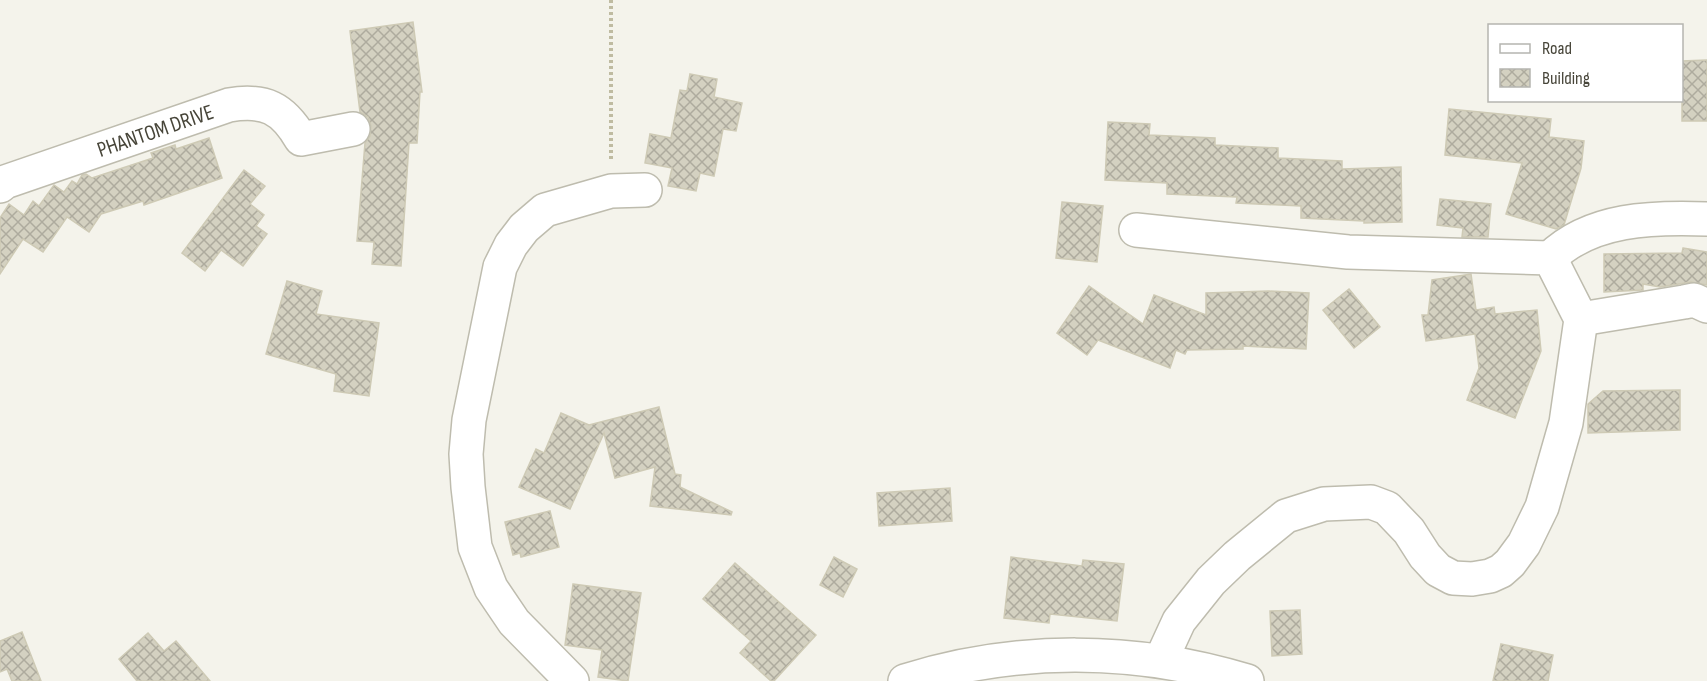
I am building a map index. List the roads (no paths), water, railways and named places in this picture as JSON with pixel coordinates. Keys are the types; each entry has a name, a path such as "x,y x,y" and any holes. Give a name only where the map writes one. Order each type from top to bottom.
{"street":[{"name":"PHANTOM DRIVE","path":"0,186 16,178 229,105 248,102 267,106 282,113 293,125 301,139 352,129"},
{"path":"572,681 514,622 491,588 475,547 466,454 471,409 500,267 511,245 524,228 544,210 611,191 645,190"},
{"path":"1136,230 1348,252 1550,258 1564,244 1583,234 1635,220 1659,217 1707,219"},
{"path":"1161,660 1179,621 1211,581 1237,556 1286,516 1324,504 1371,502 1387,508 1409,531 1425,556 1438,570 1454,578 1472,579 1490,576 1501,571 1524,544 1542,507 1566,423 1581,319 1550,258"},
{"path":"1581,319 1694,300 1707,306"},
{"path":"905,681 957,666 1034,656 1099,655 1161,660 1247,681"}]}
